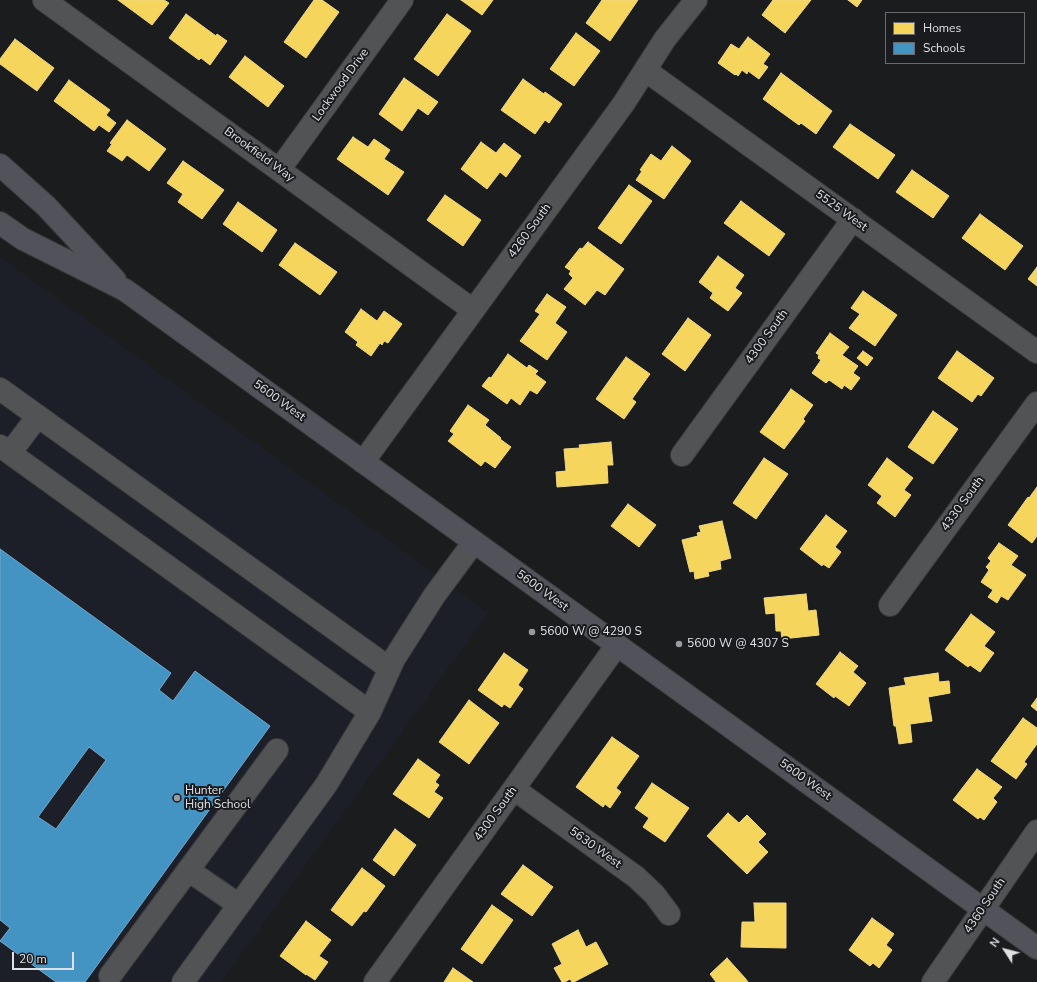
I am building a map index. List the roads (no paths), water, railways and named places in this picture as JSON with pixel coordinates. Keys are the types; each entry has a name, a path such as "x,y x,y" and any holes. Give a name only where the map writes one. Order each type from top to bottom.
{"main road":[{"name":"5600 West","path":"0,165 46,206 125,290"},
{"name":"5600 West","path":"0,222 23,239 125,290 1037,948"}],"street":[{"name":"Brookfield Way","path":"44,0 473,310"},
{"name":"Lockwood Drive","path":"279,170 402,0"},
{"name":"4260 South","path":"363,462 624,103 669,34 696,0"},
{"name":"5525 West","path":"645,70 1037,352"},
{"name":"4300 South","path":"682,455 853,219"},
{"path":"0,389 389,668"},
{"name":"4330 South","path":"890,605 1037,403"},
{"path":"38,416 5,450 370,712"},
{"path":"183,982 326,785 370,712 389,668 434,596 474,542"},
{"name":"4300 South","path":"375,982 617,645"},
{"path":"110,976 277,750"},
{"name":"5630 West","path":"514,789 636,877 654,894 669,914"},
{"name":"4360 South","path":"933,982 1037,831"},
{"path":"188,870 239,905"}],"place":[{"name":"5600 W @ 4290 S","path":"532,632"},
{"name":"5600 W @ 4307 S","path":"679,644"},
{"name":"Hunter High School","path":"177,798"}]}
